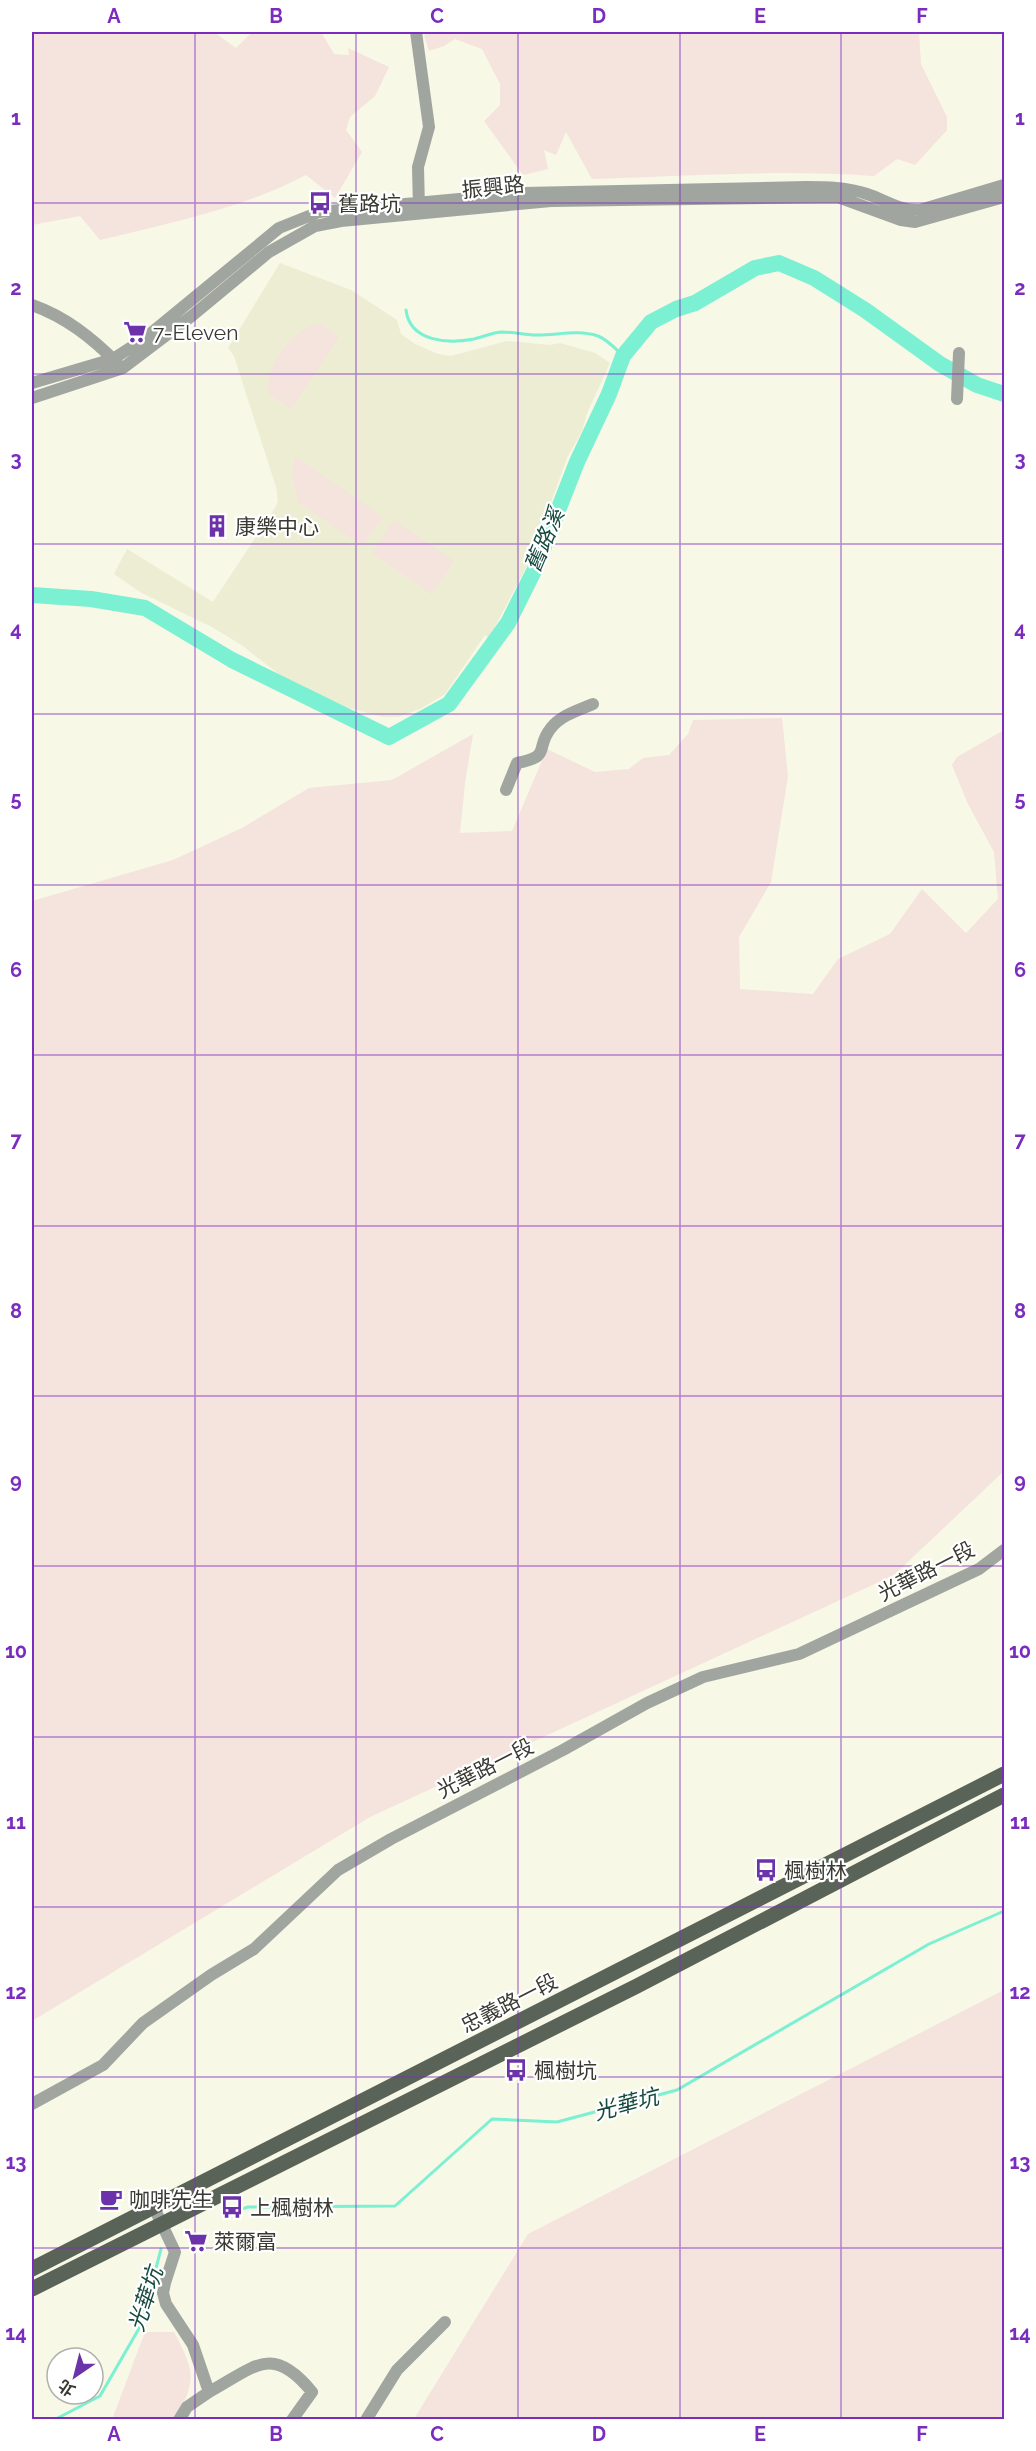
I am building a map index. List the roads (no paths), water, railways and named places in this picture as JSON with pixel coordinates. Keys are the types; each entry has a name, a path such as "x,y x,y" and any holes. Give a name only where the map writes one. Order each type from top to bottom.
{"main road":[{"name":"忠義路一段","path":"32,2269 151,2201 1005,1774"},
{"name":"忠義路一段","path":"32,2289 453,2083 764,1924 1005,1795"},
{"path":"751,1899 764,1924"},
{"path":"440,2056 453,2083"}],"street":[{"path":"416,32 429,127 418,167 419,208"},
{"name":"振興路","path":"32,398 118,363 193,315 269,252 315,226 524,193 843,188 866,193 909,211 920,210 1005,185"},
{"name":"振興路","path":"419,208 551,201 838,196 892,217 915,222 1005,197"},
{"path":"32,304 91,337 118,363"},
{"path":"957,399 959,353"},
{"name":"振興路","path":"32,383 118,363"},
{"path":"506,790 517,763 534,760 541,754 549,729 563,717 593,704"},
{"name":"光華路一段","path":"32,2104 103,2065 143,2023 211,1975 254,1949 338,1870 391,1839 684,1685 703,1677 799,1654 979,1569 1005,1550"},
{"path":"151,2201 176,2252 165,2283 166,2304 194,2345 209,2392"},
{"path":"366,2420 397,2370 445,2322"},
{"path":"179,2420 187,2407 209,2392 267,2363 278,2364 298,2376 312,2392 292,2420"}],"waterway":[{"name":"舊路溪","path":"32,595 91,599 145,608 232,660 389,737 449,704 508,623 535,569 577,462 609,394 623,356 651,322 676,309 695,303 755,268 779,263 814,278 865,310 940,364 977,385 1004,394"},
{"path":"406,310 409,321 415,329 422,335 432,338 464,341 501,332 533,335 582,333 602,338 623,356"},
{"name":"光華坑","path":"236,2211 248,2207 395,2206 492,2119 557,2122 677,2090 929,1944 1004,1911"},
{"name":"光華坑","path":"54,2420 100,2396 141,2325 161,2249"}],"place":[{"name":"舊路坑","path":"320,203"},
{"name":"7-Eleven","path":"135,332"},
{"name":"康樂中心","path":"217,526"},
{"name":"楓樹林","path":"766,1870"},
{"name":"楓樹坑","path":"516,2070"},
{"name":"咖啡先生","path":"111,2199"},
{"name":"上楓樹林","path":"232,2207"},
{"name":"萊爾富","path":"196,2241"}]}
